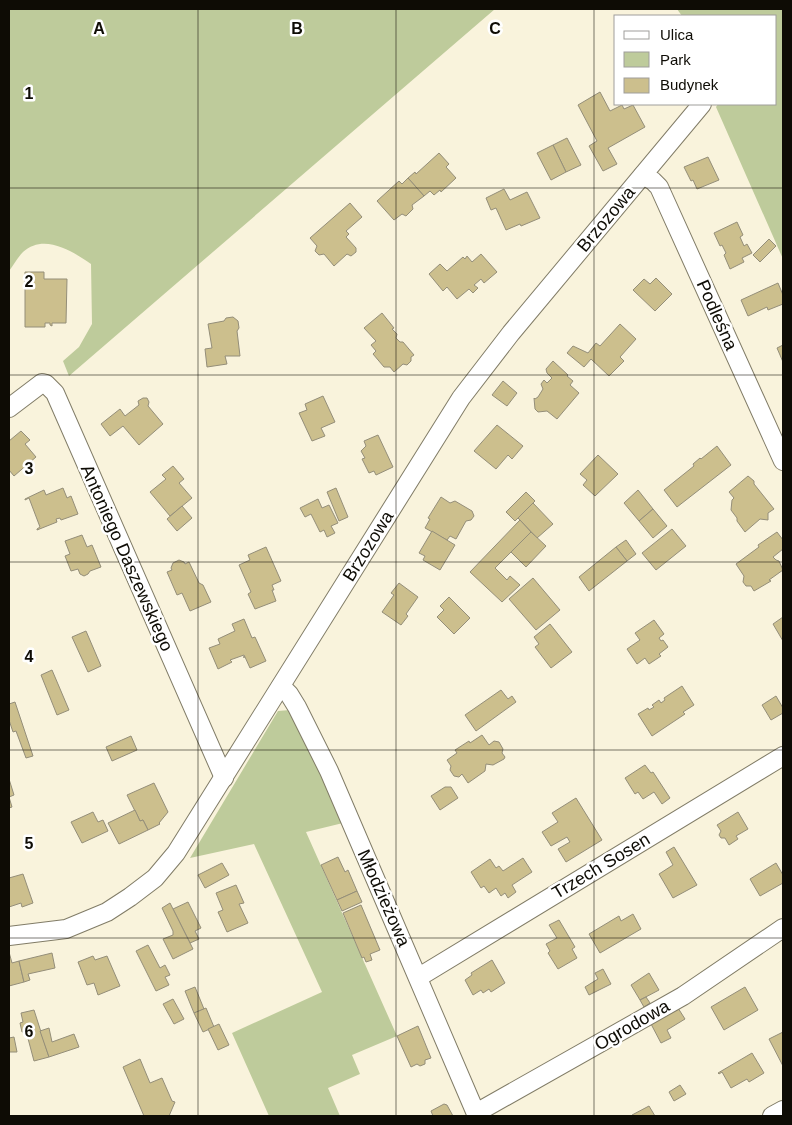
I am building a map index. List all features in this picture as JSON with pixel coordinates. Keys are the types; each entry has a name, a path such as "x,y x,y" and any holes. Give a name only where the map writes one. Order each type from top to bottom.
{"street":[{"name":"Brzozowa","path":"9,936 66,929 107,912 155,878 176,853 461,398 511,333 701,105"},
{"name":"Podleśna","path":"643,175 659,187 783,462"},
{"name":"Antoniego Daszewskiego","path":"9,408 42,383 46,384 55,394 224,778"},
{"name":"Młodzieżowa","path":"280,686 297,707 329,771 419,977 476,1115"},
{"name":"Trzech Sosen","path":"419,977 783,756"},
{"name":"Ogrodowa","path":"476,1115 683,996 783,928"},
{"path":"772,1116 783,1110"}],"green space":[{"path":"9,9 495,9 69,376 63,361 79,347 92,324 91,264 67,249 49,244 40,244 23,252 9,271"},
{"path":"677,9 783,9 783,259 716,107 717,105 777,105 777,15 681,15"},
{"path":"290,710 298,721 343,823 306,832 397,1036 352,1055 360,1074 328,1088 340,1116 269,1116 232,1033 322,992 254,844 190,858 278,711"}],"building":[{"path":"600,92 610,111 622,105 624,109 633,105 645,127 608,148 617,164 603,171 589,146 597,141 578,105"},
{"path":"567,138 581,165 566,172 553,145"},
{"path":"553,145 566,172 551,180 537,153"},
{"path":"439,153 449,164 446,167 456,178 441,192 440,190 434,195 430,191 424,196 408,178 415,172 416,174"},
{"path":"708,157 719,180 697,189 684,167"},
{"path":"408,178 424,196 412,205 413,209 406,216 402,214 394,220 377,201 399,181 402,184"},
{"path":"504,189 510,200 527,192 540,218 506,230 496,208 491,210 486,198"},
{"path":"350,203 362,217 346,231 349,234 346,237 356,248 356,252 351,256 347,254 334,266 324,254 319,255 315,251 317,246 310,238"},
{"path":"737,222 743,235 740,237 744,246 747,244 752,253 742,258 744,262 730,269 724,255 726,253 722,245 720,246 714,233"},
{"path":"769,239 776,246 760,262 753,255"},
{"path":"481,254 497,272 484,283 481,279 474,285 478,288 473,293 469,289 457,299 447,287 443,291 429,274 440,264 447,271 463,257 465,259 467,256 472,262"},
{"path":"25,272 44,272 44,279 67,279 66,323 52,323 52,326 50,323 45,323 45,327 25,327"},
{"path":"656,278 672,294 655,311 633,290 644,279 650,284"},
{"path":"778,283 783,295 783,304 768,310 767,307 748,316 741,300"},
{"path":"382,313 394,328 392,329 397,334 396,338 403,342 414,355 407,365 403,364 394,372 390,367 384,367 373,354 376,351 371,345 376,341 364,328"},
{"path":"233,317 238,321 239,328 237,331 240,356 225,356 227,364 207,367 205,349 212,348 208,324"},
{"path":"620,324 636,339 620,357 624,361 609,376 591,359 584,367 567,353 573,346 588,353 596,343 600,346"},
{"path":"783,345 783,362 777,348"},
{"path":"553,361 573,381 570,385 579,393 557,419 547,411 538,412 535,409 534,398 538,397 543,389 541,384 544,380 547,383 552,378 546,369"},
{"path":"503,381 517,393 507,406 492,395"},
{"path":"323,396 335,422 321,428 325,436 312,441 299,413 307,410 305,404"},
{"path":"147,398 148,406 163,424 139,445 123,426 110,436 101,424 120,409 125,416 139,405 138,401"},
{"path":"497,425 523,446 512,459 508,455 496,469 474,451"},
{"path":"21,431 30,440 25,444 36,457 14,476 9,470 9,441"},
{"path":"378,435 393,467 376,475 374,471 369,473 362,459 365,458 361,451 366,446 364,441"},
{"path":"717,446 731,465 677,507 664,490 694,466 693,464 700,458"},
{"path":"598,455 618,474 595,496 583,485 587,480 580,474"},
{"path":"173,466 184,479 179,483 192,498 170,516 150,492 166,479 162,475"},
{"path":"748,476 754,481 754,484 774,509 768,513 768,520 760,519 745,532 731,510 734,498 729,492"},
{"path":"63,488 67,498 71,496 78,514 61,520 60,518 56,519 57,522 37,530 40,527 29,498 25,499 44,490 46,495"},
{"path":"336,488 348,517 339,521 327,492"},
{"path":"638,490 653,509 639,521 624,503"},
{"path":"526,492 535,501 515,521 506,512"},
{"path":"441,497 450,503 455,501 472,511 474,516 471,520 466,521 456,539 450,536 447,540 425,528 430,519 428,518"},
{"path":"318,499 322,508 329,505 338,523 331,526 335,533 327,537 324,530 320,532 311,514 305,517 300,508"},
{"path":"533,503 553,524 537,538 518,518"},
{"path":"182,506 192,518 177,531 167,519"},
{"path":"653,509 667,526 653,538 639,521"},
{"path":"520,520 531,532 495,568 507,580 510,576 520,585 502,602 470,572"},
{"path":"672,529 686,546 656,570 642,553"},
{"path":"432,531 455,545 440,570 423,560 425,556 419,553"},
{"path":"531,532 546,546 526,567 511,552"},
{"path":"777,532 783,540 783,549 773,557 779,561 783,570 769,580 771,581 754,591 751,586 746,586 743,582 744,576 736,564"},
{"path":"82,535 87,547 92,545 101,567 90,571 84,576 80,574 78,569 71,571 65,556 70,554 65,541"},
{"path":"626,540 636,554 627,561 616,547"},
{"path":"266,547 281,581 272,585 276,601 255,609 248,594 251,592 239,565 250,560 248,555"},
{"path":"616,547 627,561 589,591 579,577"},
{"path":"179,560 185,564 189,562 211,602 190,611 182,593 177,595 167,572 172,570 173,563"},
{"path":"533,578 560,610 536,630 509,599"},
{"path":"399,583 418,597 401,625 382,612 394,595 391,593"},
{"path":"449,597 470,618 454,634 437,617 444,610 440,606"},
{"path":"783,617 783,641 773,624"},
{"path":"244,619 252,638 255,637 266,661 250,668 244,655 230,660 232,662 218,669 209,648 220,644 218,639 235,631 232,624"},
{"path":"654,620 664,634 659,638 668,647 659,654 661,656 649,664 645,658 637,664 627,649 640,640 635,633"},
{"path":"550,624 572,652 551,668 535,647 539,644 534,637"},
{"path":"86,631 101,666 88,672 72,637"},
{"path":"52,670 69,710 57,715 41,675"},
{"path":"682,686 694,705 683,712 685,714 652,736 638,714 654,707 652,705 659,700 661,703 665,700 664,698"},
{"path":"501,690 508,699 512,696 516,702 476,731 465,715"},
{"path":"776,696 783,708 783,713 771,720 762,705"},
{"path":"15,702 33,756 26,758 16,731 13,732 9,720 9,704"},
{"path":"482,735 489,745 494,741 499,742 505,757 493,765 486,764 485,771 468,783 462,774 459,777 454,776 447,760 457,753 455,750"},
{"path":"131,736 137,750 112,761 106,747"},
{"path":"645,765 651,773 653,772 670,798 662,804 654,792 643,799 638,792 635,794 625,778"},
{"path":"9,779 14,795 9,797"},
{"path":"154,783 168,812 160,824 148,830 143,820 140,821 127,795"},
{"path":"445,787 451,787 458,798 440,810 431,796"},
{"path":"9,797 12,807 9,808"},
{"path":"576,798 602,840 566,862 558,849 570,842 567,837 551,846 542,832 558,822 552,813"},
{"path":"135,810 140,821 143,820 148,830 119,844 108,823"},
{"path":"93,812 98,822 103,820 108,831 82,843 71,822"},
{"path":"738,812 748,829 736,836 738,839 729,845 725,838 721,838 719,835 721,831 717,825"},
{"path":"674,847 697,885 673,898 659,874 673,865 666,852"},
{"path":"338,857 345,872 348,870 357,891 337,900 321,865"},
{"path":"523,858 532,872 512,885 516,892 508,898 505,893 501,896 496,888 489,893 484,886 481,888 471,872 490,859 496,868 499,866 503,871"},
{"path":"222,863 229,875 205,888 198,875"},
{"path":"776,863 783,875 783,883 760,896 750,879"},
{"path":"23,874 33,903 22,907 21,903 9,907 9,878"},
{"path":"236,885 244,903 239,904 248,923 227,932 218,912 223,910 216,893"},
{"path":"357,891 362,902 342,911 337,900"},
{"path":"188,902 201,928 195,931 199,939 190,943 173,909"},
{"path":"170,903 193,949 173,959 163,939 173,935 173,931 162,908"},
{"path":"361,905 380,950 370,954 372,960 366,962 364,957 362,958 343,913"},
{"path":"633,914 641,929 600,953 589,934 619,916 621,921"},
{"path":"559,920 575,947 572,949 577,958 558,969 548,953 550,951 546,944 557,938 549,925"},
{"path":"148,945 160,968 165,965 170,975 165,977 169,985 156,991 136,951"},
{"path":"9,952 12,963 19,961 24,982 9,986"},
{"path":"52,953 55,968 28,974 30,980 24,982 19,961"},
{"path":"93,956 95,960 107,956 120,986 98,995 94,983 87,985 78,962"},
{"path":"492,960 505,983 491,992 489,989 483,993 481,990 473,995 465,980 472,975 471,973"},
{"path":"603,969 611,984 589,995 585,987 598,979 595,973"},
{"path":"649,973 659,990 640,1000 631,985"},
{"path":"195,987 204,1009 194,1013 185,991"},
{"path":"745,987 758,1010 724,1030 711,1007"},
{"path":"646,997 650,1003 644,1007 640,1000"},
{"path":"173,999 184,1019 174,1024 163,1004"},
{"path":"206,1008 214,1027 203,1032 194,1013"},
{"path":"678,1008 685,1019 667,1030 671,1038 661,1043 651,1024"},
{"path":"34,1010 49,1057 34,1061 26,1031 22,1032 20,1023 23,1022 21,1013"},
{"path":"219,1024 229,1045 218,1050 208,1029"},
{"path":"418,1026 431,1058 425,1060 425,1064 420,1066 417,1064 411,1067 397,1036"},
{"path":"49,1028 52,1042 74,1034 79,1047 49,1057 40,1031"},
{"path":"783,1032 783,1066 769,1039"},
{"path":"14,1037 17,1052 9,1052 9,1038"},
{"path":"752,1053 764,1073 749,1082 747,1079 731,1088 722,1072 718,1073"},
{"path":"140,1059 150,1083 162,1078 172,1101 175,1102 169,1116 144,1116 123,1067"},
{"path":"680,1085 686,1094 674,1101 669,1092"},
{"path":"444,1104 447,1105 453,1116 433,1116 431,1111"},
{"path":"649,1106 655,1116 632,1115"}]}
